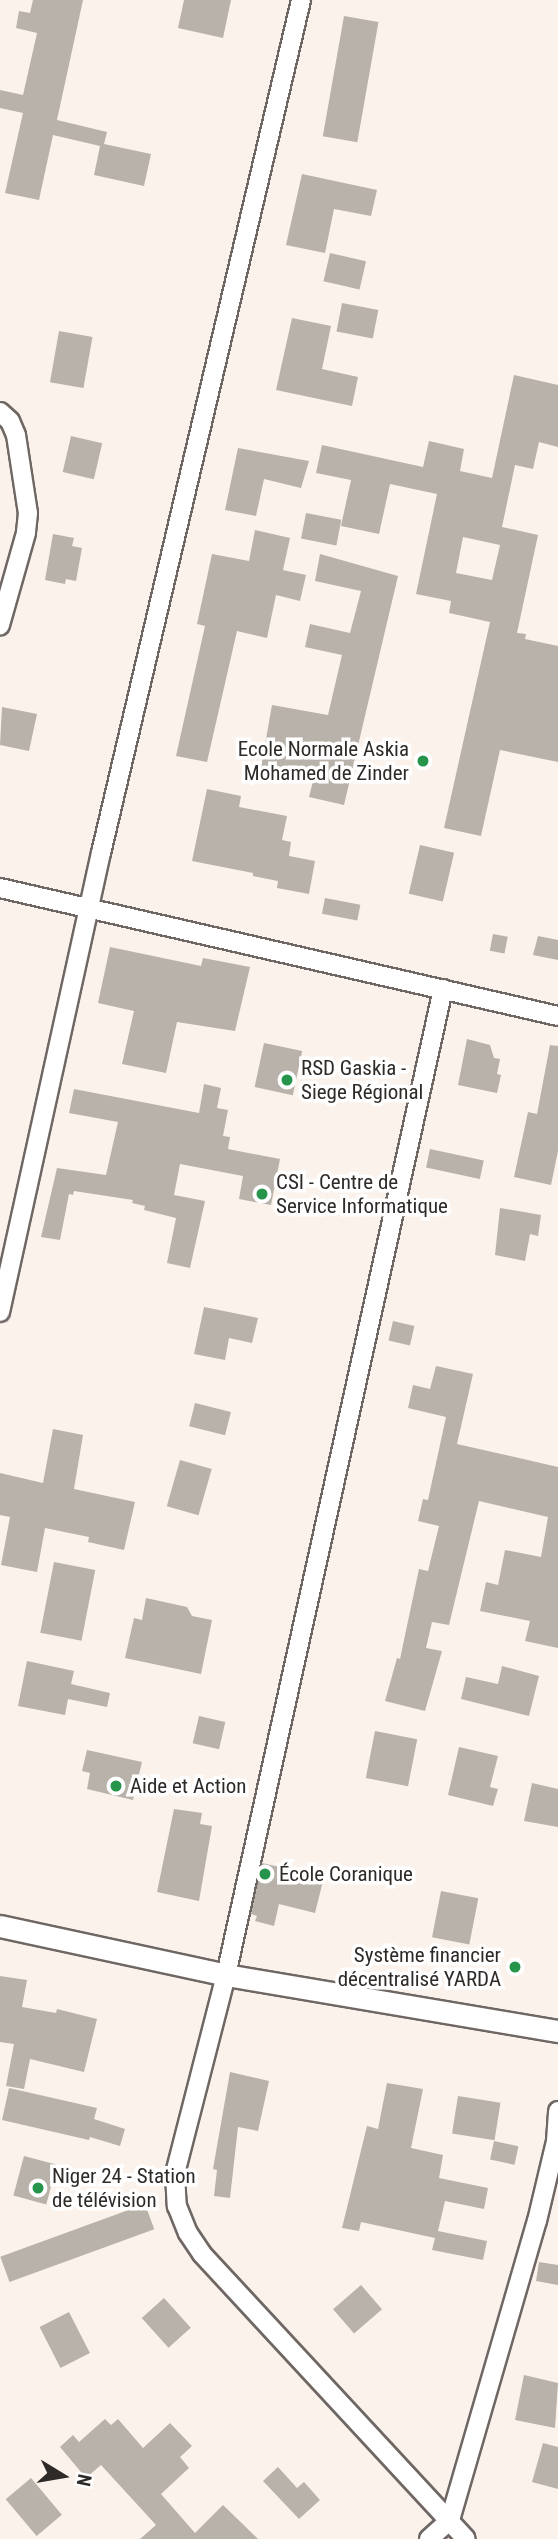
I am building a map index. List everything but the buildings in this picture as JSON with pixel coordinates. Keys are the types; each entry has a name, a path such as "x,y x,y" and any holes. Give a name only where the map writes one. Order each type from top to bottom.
{"street":[{"path":"0,1312 90,908 301,0"},
{"path":"0,412 10,421 16,435 28,513 26,533 0,625"},
{"path":"0,888 558,1016"},
{"path":"443,989 226,1975 175,2173 177,2206 188,2234 202,2254 466,2539"},
{"path":"0,1926 226,1975 558,2031"},
{"path":"429,2539 450,2520 537,2221 556,2141 558,2112"}],"place":[{"name":"Ecole Normale Askia Mohamed de Zinder","path":"423,761"},
{"name":"RSD Gaskia - Siege Régional","path":"287,1080"},
{"name":"CSI - Centre de Service Informatique","path":"262,1194"},
{"name":"Aide et Action","path":"116,1786"},
{"name":"École Coranique","path":"265,1874"},
{"name":"Système financier décentralisé YARDA","path":"515,1967"},
{"name":"Niger 24 - Station de télévision","path":"38,2188"}]}
